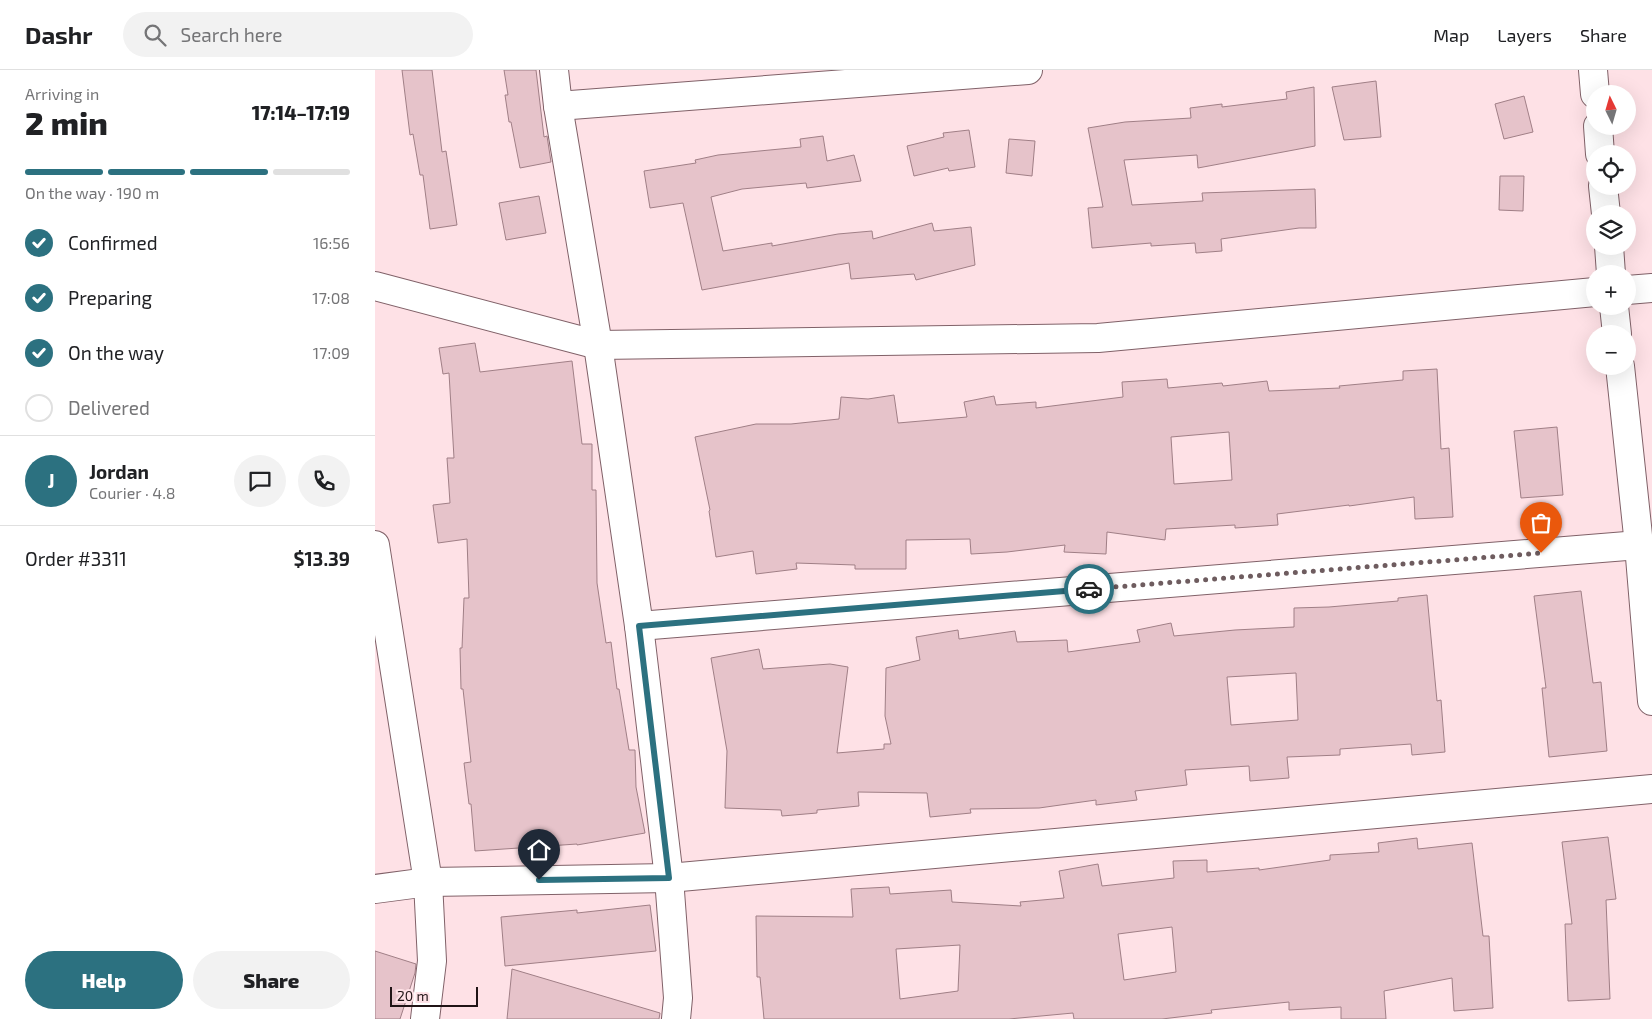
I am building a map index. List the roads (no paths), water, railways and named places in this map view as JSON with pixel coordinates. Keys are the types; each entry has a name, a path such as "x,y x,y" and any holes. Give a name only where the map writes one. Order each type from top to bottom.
{"street":[{"path":"554,70 557,106 598,345 639,626 669,878 678,998 676,1019"},
{"path":"557,106 1028,70"},
{"path":"1593,70 1594,85"},
{"path":"375,286 598,345 1098,338 1586,293"},
{"path":"1636,289 1652,288"},
{"path":"1621,375 1639,545 1652,701"},
{"path":"375,545 428,882 433,962 425,1019"},
{"path":"639,626 1639,545"},
{"path":"375,889 428,882 669,878 1652,789"}]}
